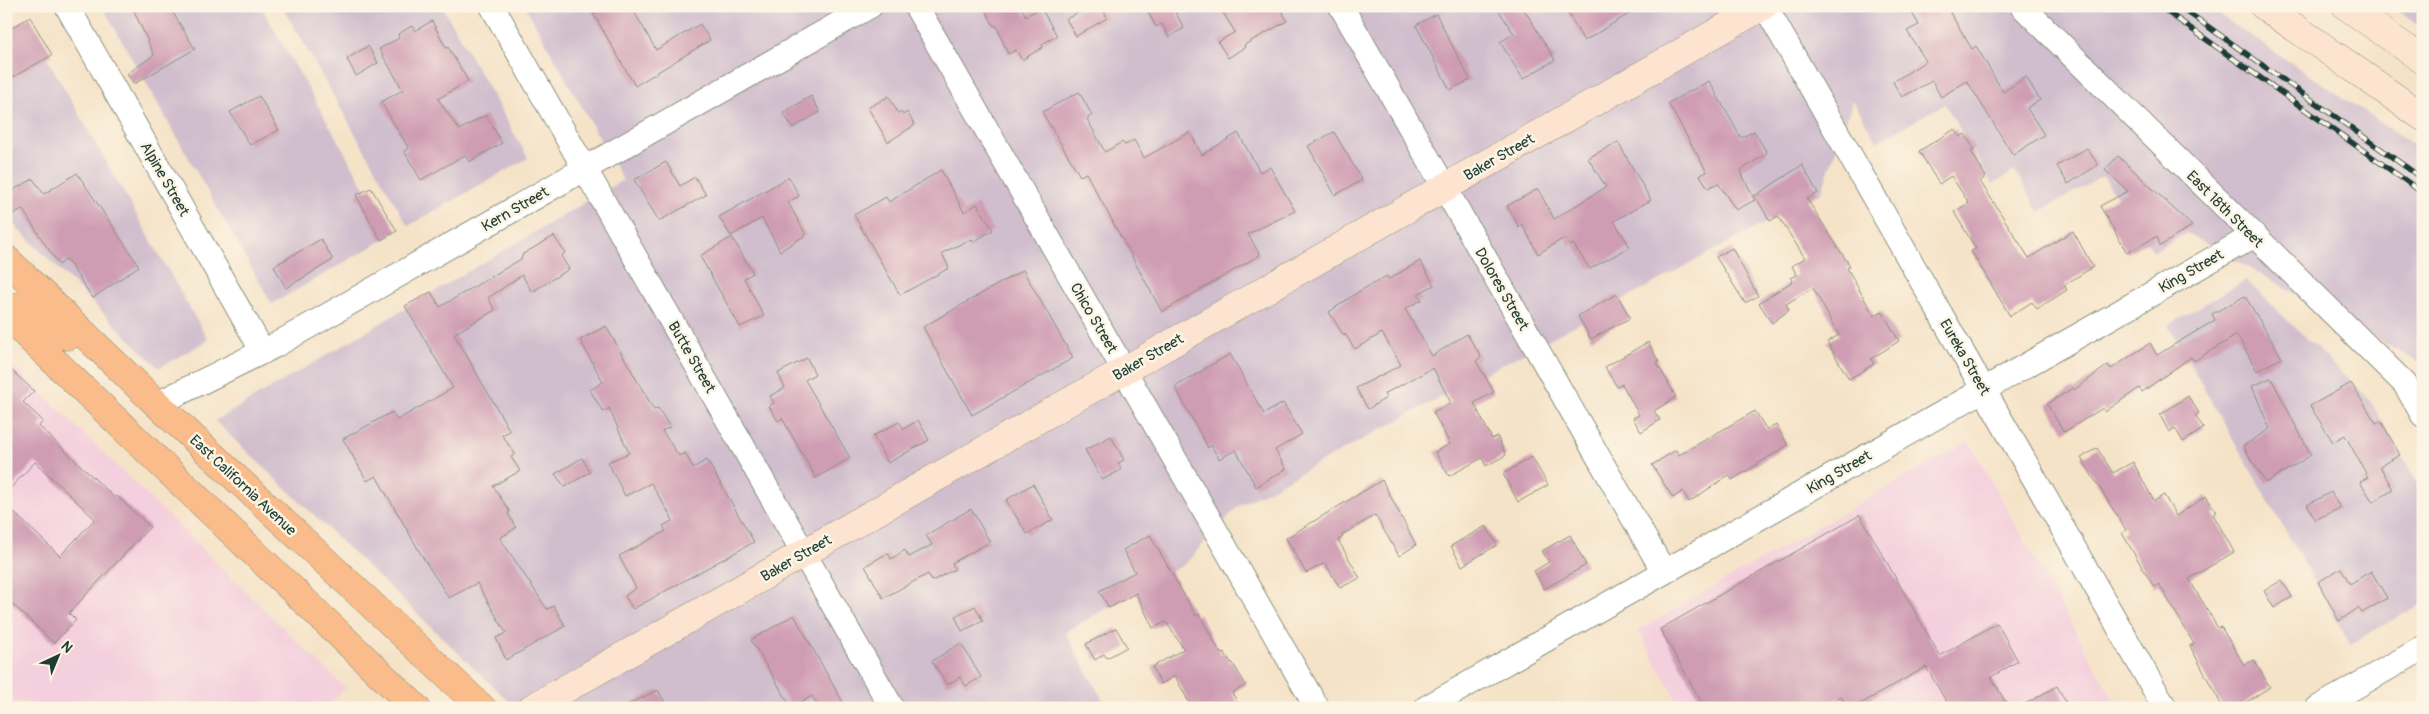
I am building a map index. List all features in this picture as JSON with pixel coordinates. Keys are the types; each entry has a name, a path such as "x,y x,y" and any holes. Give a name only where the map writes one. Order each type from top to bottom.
{"main road":[{"name":"East California Avenue","path":"6,259 157,404 482,708"},
{"path":"6,309 20,306 38,315 130,377"},
{"path":"6,315 416,708"}],"street":[{"name":"Alpine Street","path":"67,6 263,352"},
{"name":"Butte Street","path":"492,6 892,708"},
{"name":"Kern Street","path":"157,404 263,352 870,6"},
{"name":"Chico Street","path":"916,6 1316,708"},
{"name":"Dolores Street","path":"1341,6 1664,572"},
{"name":"Baker Street","path":"532,708 1764,6"},
{"name":"Eureka Street","path":"1764,6 2165,708"},
{"name":"East 18th Street","path":"2022,6 2405,384 2423,415"},
{"path":"2264,6 2423,117"},
{"path":"2346,6 2423,60"},
{"path":"2353,68 2423,96"},
{"name":"King Street","path":"1426,708 2253,236"},
{"path":"2318,708 2423,648"}],"shaded area":[{"path":"102,6 261,6 392,235 272,304"},
{"path":"282,6 442,6 528,158 408,226"},
{"path":"525,6 2206,6 2423,151 2423,365 2187,233 2154,252 2103,176 2039,212 2015,171 1992,184 1945,104 1877,142 1853,100 1821,193 1237,507 1185,564 1065,632 1107,708 516,708 215,421 623,180"},
{"path":"2391,6 2423,6 2423,29"},
{"path":"25,20 208,340 159,368 6,217 6,30"},
{"path":"2246,280 2369,399 2423,493 2423,603 2350,644 2168,325"},
{"path":"6,358 345,688 326,708 37,708 27,701 6,703"},
{"path":"1969,441 2118,708 1681,708 1638,630"}],"building":[{"path":"142,6 169,6 195,49 134,84 127,74 154,55 134,11"},
{"path":"589,6 631,6 656,50 700,24 710,40 635,86"},
{"path":"983,6 1020,6 1026,16 1041,8 1057,36 1042,44 1043,47 1022,60 1016,50 1008,54 996,25 994,26"},
{"path":"1090,6 1102,6 1107,18 1076,36 1066,19"},
{"path":"1145,6 1172,6 1184,28 1169,37 1162,24 1156,27"},
{"path":"1219,6 1280,6 1287,21 1244,45 1245,47 1228,58 1218,42 1235,32"},
{"path":"1496,6 1522,6 1555,60 1523,79 1500,42 1514,34"},
{"path":"1564,6 1642,6 1584,41"},
{"path":"1908,6 1946,6 1972,49 1976,46 2003,92 2026,77 2040,100 2027,108 2044,135 2013,155 1967,81 1941,97 1932,81 1902,97 1893,82 1926,61 1907,31 1919,25"},
{"path":"1436,14 1470,80 1450,90 1416,25"},
{"path":"30,17 52,55 6,81 6,31"},
{"path":"432,21 446,48 448,47 468,81 438,99 459,130 486,115 502,143 469,162 465,155 421,180 404,151 409,149 381,102 403,90 379,49 399,38 398,34 412,26 415,31"},
{"path":"368,46 378,63 356,76 347,59"},
{"path":"1709,81 1741,138 1754,131 1767,153 1740,171 1755,200 1736,210 1718,183 1708,188 1700,175 1707,172 1668,103"},
{"path":"1079,92 1092,115 1087,119 1105,152 1122,142 1125,145 1134,140 1144,158 1190,132 1202,155 1238,133 1260,172 1270,167 1295,211 1248,234 1260,255 1162,312 1086,173 1080,176 1042,112"},
{"path":"259,96 279,130 250,145 230,112"},
{"path":"811,96 820,112 793,128 783,113"},
{"path":"889,96 898,113 901,111 903,115 907,112 915,125 888,142 868,108"},
{"path":"1955,129 1960,137 1965,134 1974,149 1971,151 1986,177 1980,181 2029,258 2073,231 2093,267 2064,285 2067,290 2037,309 2032,302 2010,316 1971,251 1976,249 1954,212 1969,203 1951,176 1939,184 1919,151"},
{"path":"1334,132 1362,180 1335,195 1308,146"},
{"path":"1618,142 1651,200 1614,221 1630,247 1590,269 1573,244 1570,246 1564,238 1538,254 1522,224 1519,227 1507,206 1538,189 1554,219 1606,187 1588,158"},
{"path":"2087,148 2098,165 2068,184 2057,166"},
{"path":"2118,156 2192,226 2160,246 2157,236 2127,253 2100,206 2128,191 2105,170"},
{"path":"666,162 680,186 695,177 706,195 659,221 634,180"},
{"path":"1802,165 1818,193 1807,199 1850,266 1847,268 1874,316 1882,311 1899,341 1871,359 1874,364 1849,379 1827,342 1839,335 1813,288 1786,304 1789,310 1772,323 1759,303 1793,281 1791,278 1797,275 1792,266 1805,258 1778,216 1770,221 1755,196"},
{"path":"941,170 964,212 977,204 993,230 973,242 971,239 942,253 949,268 900,295 854,215 886,197 889,202"},
{"path":"77,173 139,266 93,298 66,259 59,265 22,209 6,218 6,194 33,179 44,194"},
{"path":"789,177 799,196 788,202 806,235 780,251 762,218 731,236 719,217"},
{"path":"371,188 397,231 381,240 356,195"},
{"path":"554,236 565,253 561,256 569,269 532,292 522,275 488,298 495,310 454,334 510,431 502,435 515,454 511,457 520,471 493,486 510,512 508,513 516,528 500,538 547,609 554,606 565,626 506,660 496,638 506,633 477,583 449,598 425,561 376,476 367,481 343,439 392,412 397,420 453,388 405,306 431,292 440,307 521,259 523,254"},
{"path":"732,237 753,273 744,278 764,316 740,327 700,256"},
{"path":"321,239 333,260 286,288 274,266"},
{"path":"1732,248 1758,296 1745,303 1716,257"},
{"path":"1420,261 1434,285 1418,294 1422,300 1405,309 1432,356 1467,334 1481,357 1476,361 1494,392 1474,403 1492,439 1497,436 1506,455 1486,466 1482,458 1449,476 1435,452 1450,444 1433,412 1451,403 1433,368 1384,394 1386,398 1368,409 1356,388 1401,365 1382,333 1355,349 1345,334 1344,336 1329,312 1358,292 1387,276 1389,279"},
{"path":"1023,270 1073,358 972,415 923,327"},
{"path":"1617,294 1630,318 1591,339 1578,316"},
{"path":"2245,296 2282,358 2257,371 2237,335 2194,361 2191,357 2142,392 2139,388 2105,412 2103,408 2064,432 2047,404 2073,388 2074,390 2108,365 2111,369 2150,343 2157,355 2215,320 2212,314"},
{"path":"606,326 654,410 658,408 670,427 662,431 679,456 685,453 693,468 707,460 754,542 633,609 625,596 636,588 619,556 666,531 663,526 673,520 651,483 625,496 608,462 629,453 609,408 603,412 590,390 603,382 580,340"},
{"path":"1648,342 1659,362 1657,363 1676,397 1654,411 1660,420 1641,432 1633,418 1639,415 1622,384 1617,387 1605,367"},
{"path":"1230,354 1264,414 1283,403 1302,434 1275,450 1286,469 1256,487 1236,450 1219,459 1211,445 1208,448 1175,387"},
{"path":"807,358 815,374 805,380 850,458 816,478 782,418 778,421 769,406 774,403 770,396 785,388 778,373"},
{"path":"6,365 34,391 23,402 43,421 39,426 115,498 117,496 150,527 69,613 76,620 54,643 6,598 6,505 60,556 95,519 35,462 6,493"},
{"path":"2271,378 2311,455 2266,483 2243,446 2270,429 2252,386"},
{"path":"2351,383 2376,423 2381,421 2400,455 2380,466 2393,490 2373,502 2360,482 2368,477 2345,435 2333,442 2310,406"},
{"path":"2188,396 2199,413 2195,416 2204,428 2183,442 2175,428 2169,432 2160,415"},
{"path":"1755,411 1767,430 1776,425 1788,445 1732,480 1729,475 1689,502 1683,491 1673,498 1652,465 1676,450 1679,455"},
{"path":"918,420 929,440 888,463 873,436 899,422 904,429"},
{"path":"1111,436 1124,460 1118,463 1121,470 1102,480 1085,450"},
{"path":"2097,448 2113,473 2133,462 2154,501 2164,495 2176,516 2206,496 2216,512 2213,514 2234,552 2189,579 2218,628 2221,627 2244,665 2254,660 2270,687 2237,708 2223,708 2190,646 2194,644 2159,584 2154,587 2122,533 2126,530 2081,458"},
{"path":"1532,457 1548,485 1518,502 1503,474"},
{"path":"582,458 590,472 565,487 555,474"},
{"path":"1382,480 1416,545 1399,556 1375,515 1342,535 1343,537 1338,540 1360,578 1340,588 1325,563 1306,573 1286,538"},
{"path":"1033,484 1053,520 1027,534 1006,500"},
{"path":"2331,492 2340,508 2315,520 2307,505"},
{"path":"971,509 990,542 952,563 955,569 932,581 928,574 883,598 865,566 888,553 891,559 905,550 909,557 932,545 926,535"},
{"path":"1860,515 1940,656 1997,623 2018,661 1991,677 2009,708 1950,708 1926,667 1853,708 1847,708 1841,696 1820,708 1705,708 1660,629"},
{"path":"1486,526 1497,545 1462,566 1451,546"},
{"path":"1150,535 1196,616 1199,614 1221,654 1224,652 1246,685 1232,693 1241,708 1192,708 1175,676 1161,684 1152,667 1184,649 1166,622 1153,628 1136,593 1109,608 1099,591 1135,572 1123,550"},
{"path":"1570,535 1586,565 1544,589 1534,571 1549,562 1542,551"},
{"path":"2341,568 2350,584 2371,571 2387,598 2362,613 2358,608 2339,621 2318,582"},
{"path":"2282,580 2292,597 2274,608 2264,591"},
{"path":"975,606 983,621 962,631 955,616"},
{"path":"794,615 846,708 819,708 812,696 792,708 751,640"},
{"path":"1116,628 1127,647 1107,658 1104,654 1095,660 1086,644"},
{"path":"961,643 981,677 966,686 960,677 947,685 932,661"},
{"path":"2057,686 2069,708 2018,708"},
{"path":"658,690 668,708 621,708"}],"railway":[{"path":"2159,6 2423,193"},
{"path":"2179,6 2423,179"}]}
